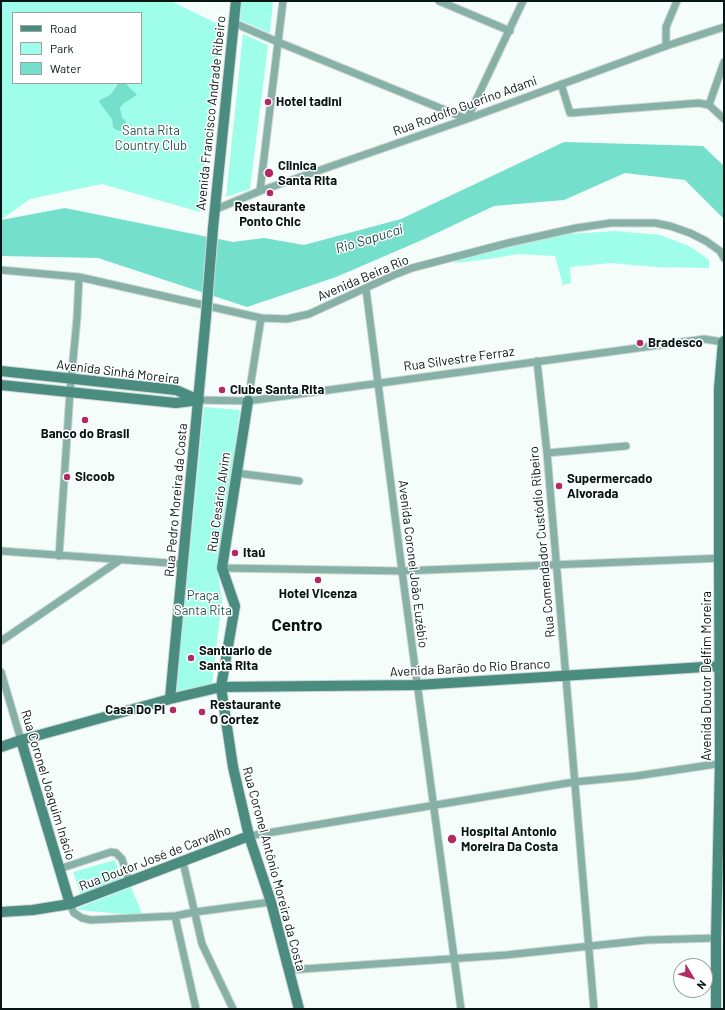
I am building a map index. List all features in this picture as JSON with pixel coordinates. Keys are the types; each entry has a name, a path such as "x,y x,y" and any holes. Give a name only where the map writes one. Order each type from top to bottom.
{"main road":[{"name":"Avenida Francisco Andrade Ribeiro","path":"206,316 214,210 236,1"},
{"name":"Rua Pedro Moreira da Costa","path":"170,699 206,316"},
{"name":"Avenida Doutor Delfim Moreira","path":"716,1009 720,938 722,763 719,389 723,342"},
{"name":"Avenida Sinhá Moreira","path":"1,371 176,390 199,400"},
{"name":"Avenida Sinhá Moreira","path":"1,385 176,403 199,400"},
{"name":"Rua Cesário Alvim","path":"221,687 235,606 222,568 248,400"},
{"name":"Avenida Barão do Rio Branco","path":"221,687 417,685 722,666"},
{"path":"1,748 21,740 170,699 221,687"},
{"name":"Rua Coronel Antônio Moreira da Costa","path":"221,687 233,767 249,836 271,902 299,1009"},
{"name":"Rua Coronel Joaquim Inácio","path":"21,740 70,904"},
{"name":"Rua Doutor José de Carvalho","path":"1,912 33,910 70,904 249,836"}],"street":[{"path":"260,191 283,1"},
{"path":"439,1 510,31"},
{"path":"234,23 467,119 523,1"},
{"path":"666,46 666,27 677,1"},
{"name":"Rua Rodolfo Guerino Adami","path":"214,210 260,191 467,119 560,84 724,26"},
{"path":"709,105 724,62"},
{"path":"560,84 570,113 699,103 709,105 724,119"},
{"name":"Avenida Beira Rio","path":"1,270 78,277 261,318 287,319 309,314 400,273 438,261 576,228 611,223 655,223 670,226 706,240 720,251 724,258"},
{"path":"59,556 70,392 78,318 78,277"},
{"name":"Avenida Coronel João Euzébio","path":"366,289 417,685 461,1009"},
{"name":"Rua Cesário Alvim","path":"248,400 261,318"},
{"name":"Rua Silvestre Ferraz","path":"199,400 248,400 704,339 723,342"},
{"name":"Rua Comendador Custódio Ribeiro","path":"537,361 547,453 594,1009"},
{"path":"547,453 626,446"},
{"path":"236,473 299,481"},
{"path":"1,550 59,556 183,564"},
{"path":"222,568 402,571 721,558"},
{"path":"1,641 120,560"},
{"name":"Rua Coronel Joaquim Inácio","path":"1,672 21,740"},
{"path":"249,836 574,782 636,776 722,763"},
{"path":"59,869 111,852 116,853 122,859 129,882"},
{"path":"183,862 202,944 233,1009"},
{"path":"70,904 74,913 82,918 91,920 175,916 271,902"},
{"path":"175,916 196,1009"},
{"path":"289,970 506,955 647,940 720,938"}],"green space":[{"name":"Santa Rita Country Club","path":"1,1 171,1 220,25 215,92 213,92 200,212 102,184 30,199 1,220"},
{"path":"242,1 273,1 270,33 240,20"},
{"path":"243,34 268,45 250,189 226,197"},
{"path":"614,231 660,235 691,247 709,260 709,268 656,267 611,263 570,267 571,283 563,285 555,256 518,254 455,263 455,259 519,243 570,234"},
{"name":"Praça Santa Rita","path":"204,407 240,410 218,574 222,600 212,685 176,692"},
{"path":"115,860 123,881 81,895 73,872"},
{"path":"131,887 143,916 79,910 78,908"}],"water":[{"path":"118,84 126,84 137,95 124,103 120,108 122,118 127,124 124,129 120,131 113,127 112,119 99,102 110,95"},
{"name":"Rio Sapucaí","path":"564,142 703,146 724,166 724,219 685,180 625,173 564,200 494,206 422,240 336,277 247,307 98,258 1,256 1,220 65,208 233,242 264,238 304,245 401,219"}],"place":[{"name":"Hotel tadini","path":"268,102"},
{"name":"Clinica Santa Rita","path":"269,173"},
{"name":"Restaurante Ponto Chic","path":"270,193"},
{"name":"Bradesco","path":"640,343"},
{"name":"Clube Santa Rita","path":"222,390"},
{"name":"Banco do Brasil","path":"85,420"},
{"name":"Sicoob","path":"67,477"},
{"name":"Supermercado Alvorada","path":"559,486"},
{"name":"Itaú","path":"235,553"},
{"name":"Hotel Vicenza","path":"318,580"},
{"name":"Santuario de Santa Rita","path":"191,658"},
{"name":"Casa Do Pi","path":"173,710"},
{"name":"Restaurante O Cortez","path":"202,712"},
{"name":"Hospital Antonio Moreira Da Costa","path":"452,839"}],"district":[{"name":"Centro","path":"297,625"}]}
